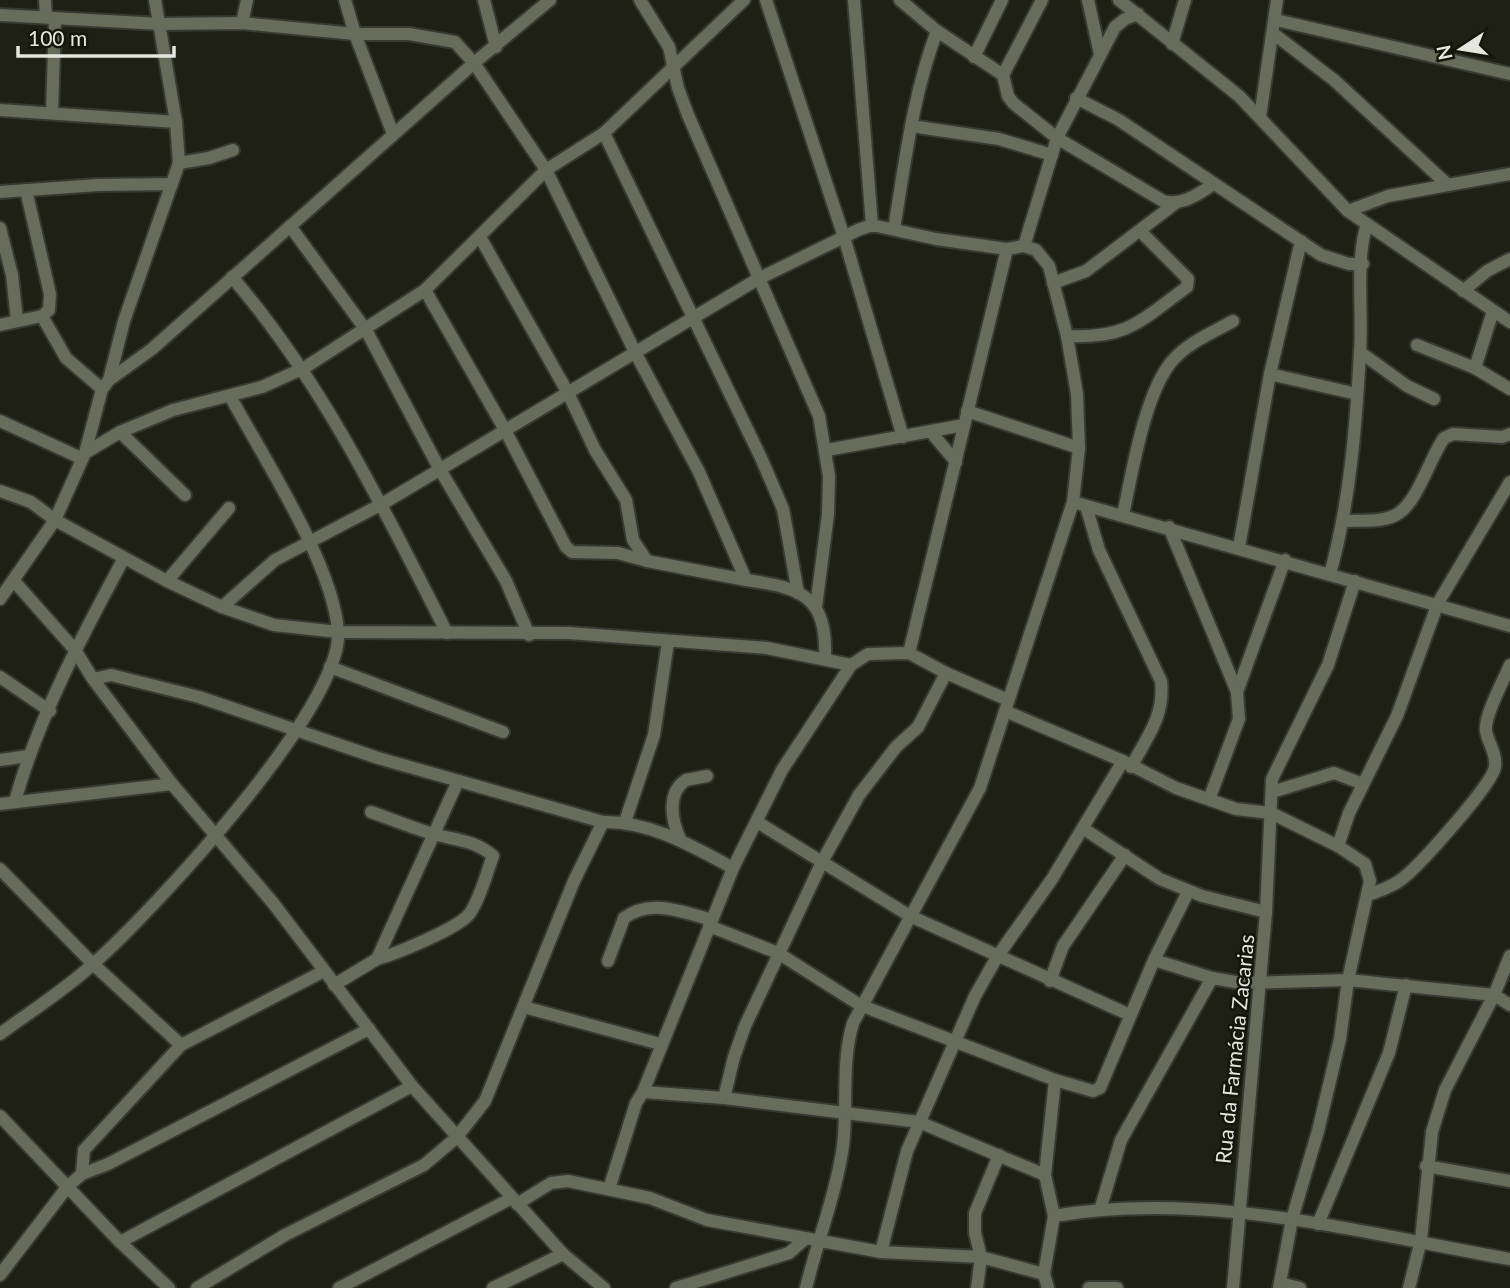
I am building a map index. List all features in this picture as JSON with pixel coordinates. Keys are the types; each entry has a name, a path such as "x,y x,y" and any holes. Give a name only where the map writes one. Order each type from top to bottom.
{"street":[{"path":"45,0 50,18 51,113"},
{"path":"2,593 14,581 55,520 83,455 124,321 179,163 176,122 155,0"},
{"path":"242,23 247,0"},
{"path":"345,0 393,134"},
{"path":"484,0 496,47"},
{"path":"106,385 152,349 474,62 496,47 550,0"},
{"path":"640,0 669,47 678,88 688,115 819,416 827,450 828,514 816,607"},
{"path":"766,0 844,237 903,437"},
{"path":"854,0 872,225"},
{"path":"900,0 937,31 1003,75"},
{"path":"974,57 1002,0"},
{"path":"1042,0 1003,75 1008,96 1013,103 1057,138 1113,168 1143,191 1163,201 1177,202 1191,198 1214,184"},
{"path":"1088,0 1100,54"},
{"path":"1119,0 1239,96 1348,211 1510,322"},
{"path":"1172,44 1185,0"},
{"path":"1260,117 1277,0"},
{"path":"83,455 120,432 173,410 262,387 304,368 425,290 546,170 604,133 740,1"},
{"path":"1024,246 1057,138 1076,98 1115,27 1138,14"},
{"path":"0,15 161,24 242,23 355,34 409,34 455,41 474,62 546,170 636,354 699,472 746,580"},
{"path":"1276,20 1510,74"},
{"path":"894,229 911,126 926,59 937,31"},
{"path":"1274,34 1334,80 1448,185"},
{"path":"1076,98 1119,120 1321,255 1349,264 1363,264"},
{"path":"0,110 176,122"},
{"path":"911,126 999,139 1052,155"},
{"path":"604,133 783,509 798,593"},
{"path":"179,163 209,158 233,150"},
{"path":"1348,211 1388,196 1510,174"},
{"path":"0,192 172,184"},
{"path":"0,325 41,316 49,310 50,294 26,190"},
{"path":"1053,283 1086,271 1177,202"},
{"path":"1330,574 1345,521 1357,394 1367,224"},
{"path":"222,607 275,560 382,504 504,428 636,354 758,279 844,237 872,225 936,239 1007,250 1024,246 1036,250 1043,259 1053,283 1067,336 1077,394 1079,504 980,788 860,1006 848,1038 847,1112 841,1156 811,1240 806,1288"},
{"path":"290,226 366,330 439,468 506,581 529,635"},
{"path":"0,228 12,275 17,320"},
{"path":"1067,336 1098,337 1124,331 1188,286 1188,279 1181,269 1140,231"},
{"path":"480,237 568,393 595,450 626,500 633,540 647,561"},
{"path":"1239,547 1270,374 1301,241"},
{"path":"909,653 1007,250"},
{"path":"1463,291 1487,271 1510,259"},
{"path":"232,277 268,318 304,368 382,504 447,633"},
{"path":"425,290 504,428 566,547 572,552 618,553 647,561 772,584 798,593 816,607 823,618 825,658"},
{"path":"1475,368 1493,311"},
{"path":"41,316 66,358 106,385"},
{"path":"1124,515 1147,416 1172,361 1194,343 1233,321"},
{"path":"1417,345 1475,368 1510,389"},
{"path":"1360,352 1407,386 1434,399"},
{"path":"1270,374 1357,394"},
{"path":"0,1034 93,964 216,837 298,730 330,667 338,632 329,589 309,543 230,396"},
{"path":"967,411 1079,448"},
{"path":"0,421 83,455"},
{"path":"827,450 964,425"},
{"path":"120,432 185,495"},
{"path":"931,432 957,462"},
{"path":"1345,521 1383,519 1398,514 1409,502 1444,438 1453,434 1510,435"},
{"path":"1338,846 1363,784 1397,716 1437,603 1510,482"},
{"path":"0,491 32,502 55,520 167,581 222,607 274,625 338,632 529,635 569,633 767,648 851,665"},
{"path":"1079,504 1169,527 1510,626"},
{"path":"881,1252 896,1188 919,1122 953,1042 997,957 1127,764 1158,716 1162,704 1161,681 1079,504"},
{"path":"167,581 229,508"},
{"path":"1169,527 1237,692 1239,719 1210,797"},
{"path":"15,802 28,756 75,650 124,558"},
{"path":"1237,692 1285,560"},
{"path":"14,581 75,650 93,679 172,784 274,903 412,1086 563,1254 604,1288"},
{"name":"Rua da Farmácia Zacarias","path":"1233,1288 1266,912 1272,792 1278,766 1338,640 1355,581"},
{"path":"625,822 654,735 668,642"},
{"path":"609,1189 636,1104 733,867 782,770 851,665 869,654 909,653 1007,706 1176,788 1210,797 1236,809 1271,813 1338,846 1359,859 1369,871 1368,895 1349,980 1340,1038 1318,1131 1292,1219 1279,1285 1300,1288"},
{"path":"1368,895 1393,885 1415,867 1450,829 1492,775 1495,757 1486,731 1487,721 1510,665"},
{"path":"330,667 502,732"},
{"path":"724,1098 738,1044 822,860 859,795 896,747 918,727 946,673"},
{"path":"93,679 111,676 199,698 378,758 603,822 625,822 680,839 733,867"},
{"path":"0,677 50,711"},
{"path":"0,760 28,756"},
{"path":"1272,792 1334,773 1363,784"},
{"path":"656,832 672,813 681,783 708,776"},
{"path":"377,959 458,781"},
{"path":"0,804 172,784"},
{"path":"334,985 377,959 398,953 464,919 474,905 493,856 459,838 433,834 371,812"},
{"path":"672,813 680,839"},
{"path":"197,1288 285,1235 424,1165 456,1138 485,1101 574,881 603,822"},
{"path":"757,822 910,916 1130,1015"},
{"path":"1084,829 1160,879 1188,892 1266,912"},
{"path":"1050,981 1063,946 1125,855"},
{"path":"1,872 93,964 181,1045"},
{"path":"607,961 624,918 639,910 660,907 711,923 778,953 860,1006 1055,1080 1097,1091 1154,960 1188,892"},
{"path":"1409,1288 1421,1240 1426,1166 1432,1132 1445,1090 1494,995 1510,956"},
{"path":"1154,960 1212,978 1241,983 1349,980 1494,995 1510,1005"},
{"path":"82,1174 84,1150 181,1045 324,971"},
{"path":"1100,1210 1121,1139 1212,978"},
{"path":"1318,1224 1389,1053 1406,985"},
{"path":"524,1007 660,1044"},
{"path":"0,1275 4,1260 68,1186 82,1174 108,1164 369,1028"},
{"path":"1048,1288 1044,1274 1054,1216 1045,1175 1055,1080"},
{"path":"120,1242 412,1086"},
{"path":"643,1092 724,1098 919,1122 1045,1175"},
{"path":"0,1116 120,1242 169,1288"},
{"path":"976,1288 981,1257 975,1233 975,1213 999,1155"},
{"path":"1426,1166 1510,1181"},
{"path":"339,1288 559,1181 650,1198 708,1220 811,1240 881,1252 981,1257 1044,1274"},
{"path":"1054,1216 1100,1210 1239,1211 1421,1240 1510,1259"},
{"path":"676,1288 789,1253 811,1240"},
{"path":"493,1288 563,1254"},
{"path":"1090,1288 1117,1288"}]}
